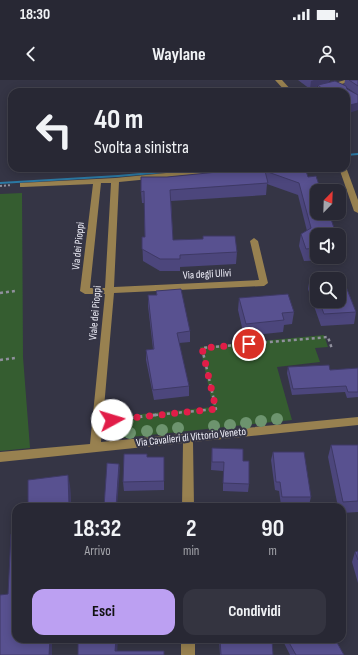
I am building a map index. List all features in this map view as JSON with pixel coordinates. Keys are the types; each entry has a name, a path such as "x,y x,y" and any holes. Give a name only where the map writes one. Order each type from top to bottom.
{"street":[{"path":"278,80 286,88"},
{"path":"317,88 332,82 352,80"},
{"path":"332,82 340,88"},
{"path":"23,185 115,180 199,172"},
{"path":"344,172 358,211"},
{"name":"Viale dei Pioppi","path":"95,448 108,290 115,180"},
{"name":"Via dei Pioppi","path":"97,181 85,291 108,290"},
{"name":"Via degli Ulivi","path":"108,290 264,283 254,241"},
{"name":"Via Cavalieri di Vittorio Veneto","path":"0,457 358,421"},
{"path":"188,437 188,503"},
{"path":"188,643 188,655"}],"path":[{"path":"0,293 15,291"},
{"path":"97,422 216,409 202,348 328,336 332,349"},
{"path":"0,360 14,358"}],"green space":[{"path":"22,193 23,357 30,448 0,451 0,194"},
{"path":"324,335 328,347 315,348 320,362 277,367 292,420 112,439 112,417 213,407 200,347"}],"building":[{"path":"349,80 358,80 358,86"},
{"path":"335,81 346,86 347,88 321,88 318,85"},
{"path":"350,91 358,95 358,103 350,105"},
{"path":"218,172 265,172 268,183 170,190 173,240 203,239 203,236 235,236 237,252 180,255 180,259 160,259 142,249 142,237 145,237 144,191 141,192 141,177 167,177"},
{"path":"268,172 306,172 308,177 316,176 319,184 310,184 310,220 331,220 334,228 311,228 299,183"},
{"path":"310,229 310,249 306,249 301,234"},
{"path":"346,287 356,312 324,314 322,308 346,308"},
{"path":"181,289 190,331 177,333 189,386 153,390 146,350 154,349 148,295 157,295 156,291"},
{"path":"288,294 294,312 282,313 284,320 246,324 239,298"},
{"path":"329,365 330,370 358,368 358,392 348,392 346,386 293,389 288,367"},
{"path":"331,445 358,445 358,501 343,502"},
{"path":"212,448 243,449 243,461 249,461 249,484 223,483 224,462 212,462"},
{"path":"273,452 304,452 311,497 282,497 280,482 276,482"},
{"path":"124,454 147,454 147,457 164,457 164,481 123,482"},
{"path":"107,463 119,464 116,503 104,503"},
{"path":"68,475 69,503 28,503 28,480"},
{"path":"11,534 12,643 50,643 49,655 0,655 0,595 8,594"},
{"path":"358,551 358,560 355,552"},
{"path":"78,643 116,643 115,651 164,651 164,655 78,655"},
{"path":"220,643 272,643 273,655 221,655"},
{"path":"289,643 337,643 344,655 296,655"}],"waterway":[{"path":"350,155 358,154"},
{"path":"0,183 164,172"}],"route":[{"path":"112,420 216,409 202,348 249,344"}]}
